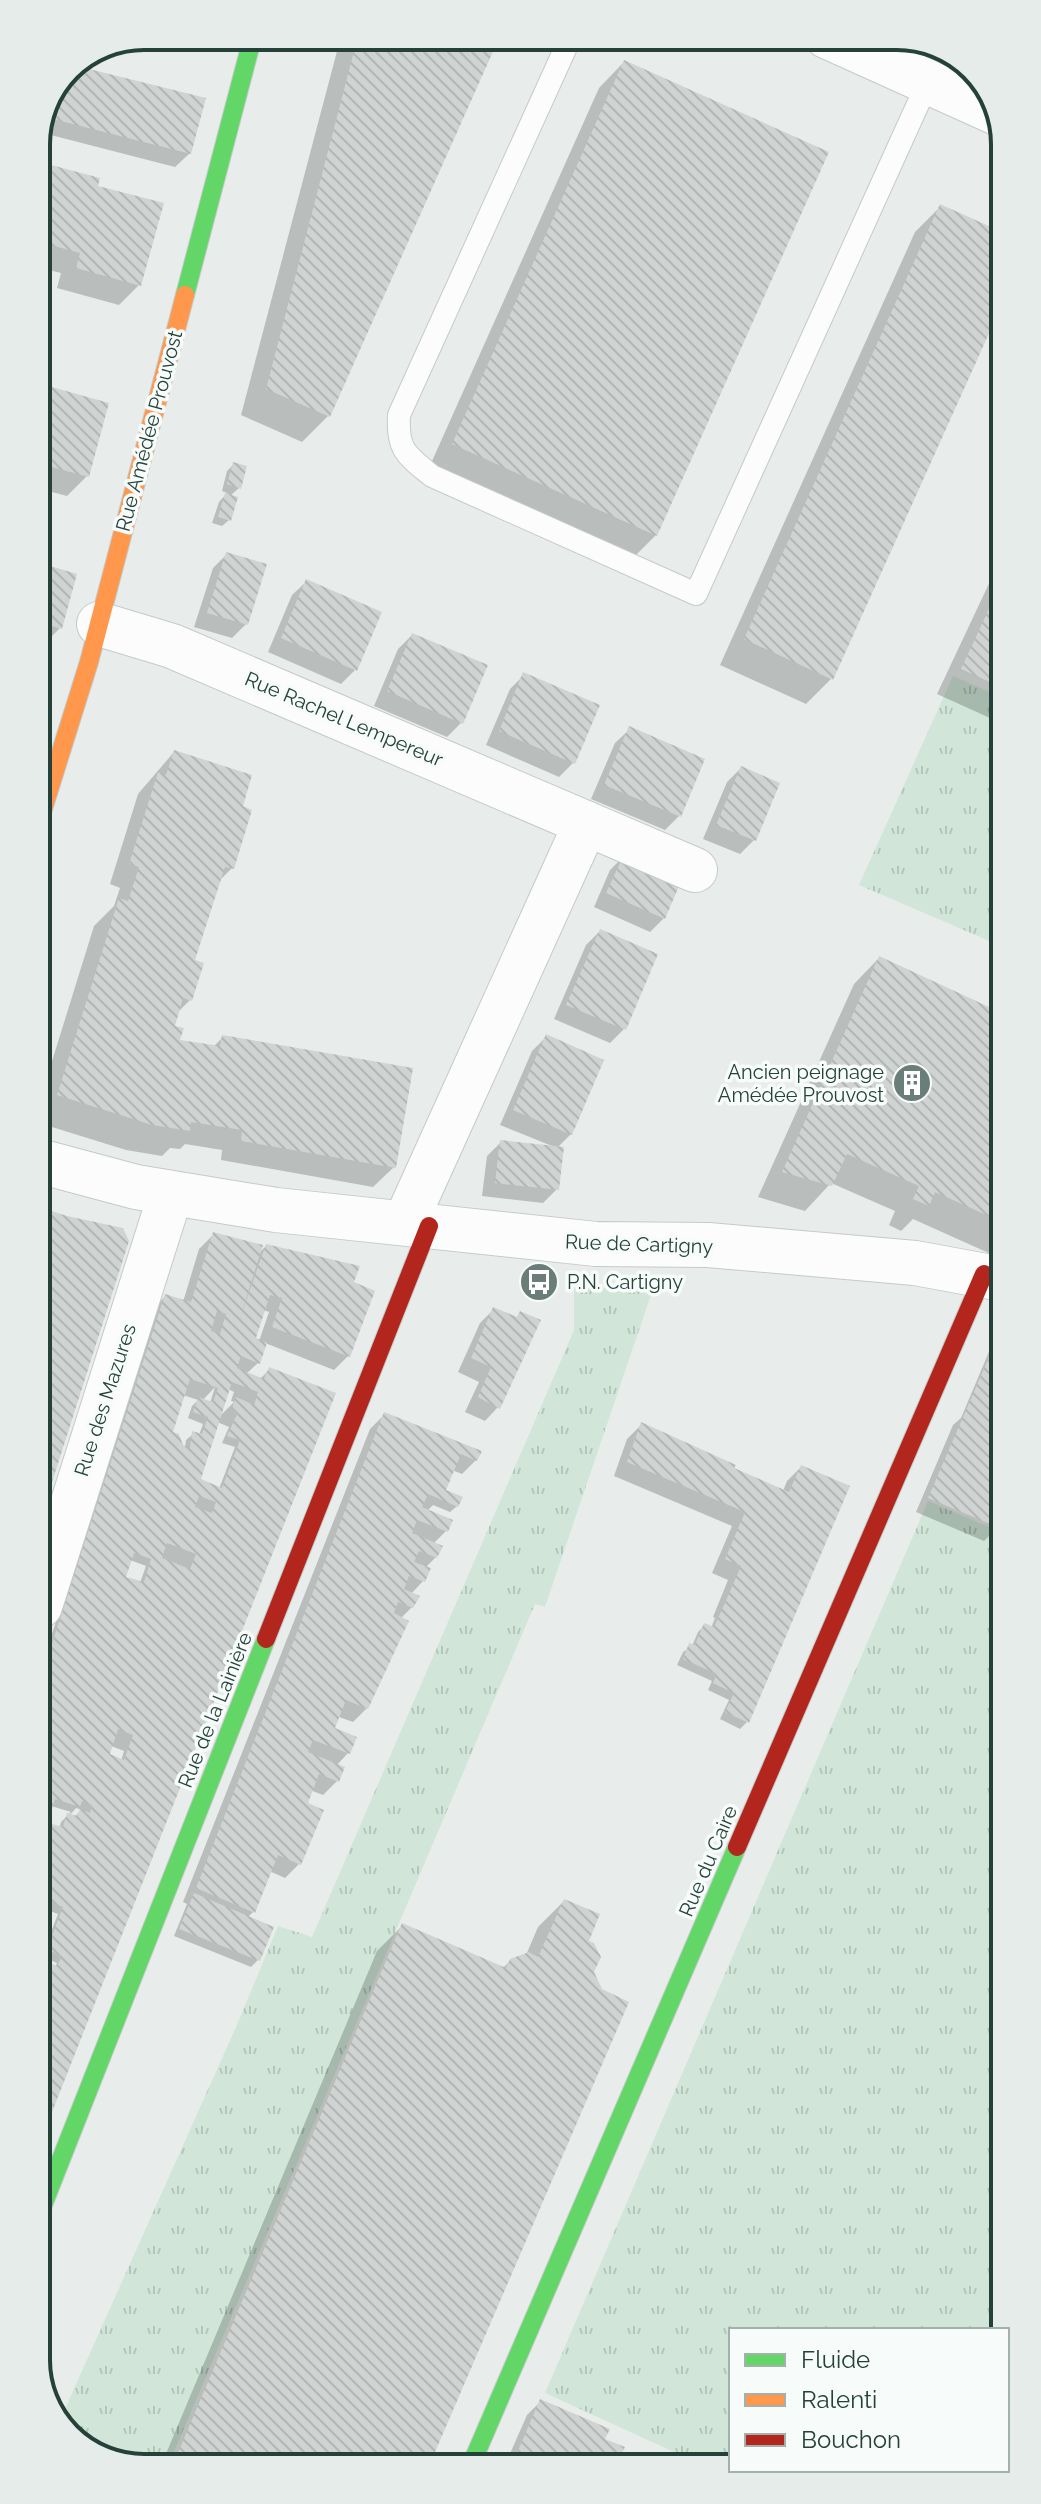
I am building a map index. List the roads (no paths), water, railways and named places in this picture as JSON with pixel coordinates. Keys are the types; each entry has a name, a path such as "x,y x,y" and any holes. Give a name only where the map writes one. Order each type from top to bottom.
{"street":[{"name":"Rue Amédée Prouvost","path":"50,788 99,624 249,50"},
{"path":"857,50 983,107"},
{"name":"Rue Rachel Lempereur","path":"99,624 172,646 695,870"},
{"path":"417,1224 586,823"},
{"name":"Rue de Cartigny","path":"50,1164 171,1193 276,1210 596,1244 708,1245 915,1263 991,1276"},
{"name":"Rue des Mazures","path":"50,1574 171,1193"},
{"name":"Rue de la Lainière","path":"50,2186 417,1224"},
{"name":"Rue du Caire","path":"476,2454 991,1281"}],"lane":[{"path":"565,50 399,415 398,436 408,456 432,476 696,594 928,82"}],"place":[{"name":"Ancien peignage Amédée Prouvost","path":"912,1083"},
{"name":"P.N. Cartigny","path":"539,1282"}]}
